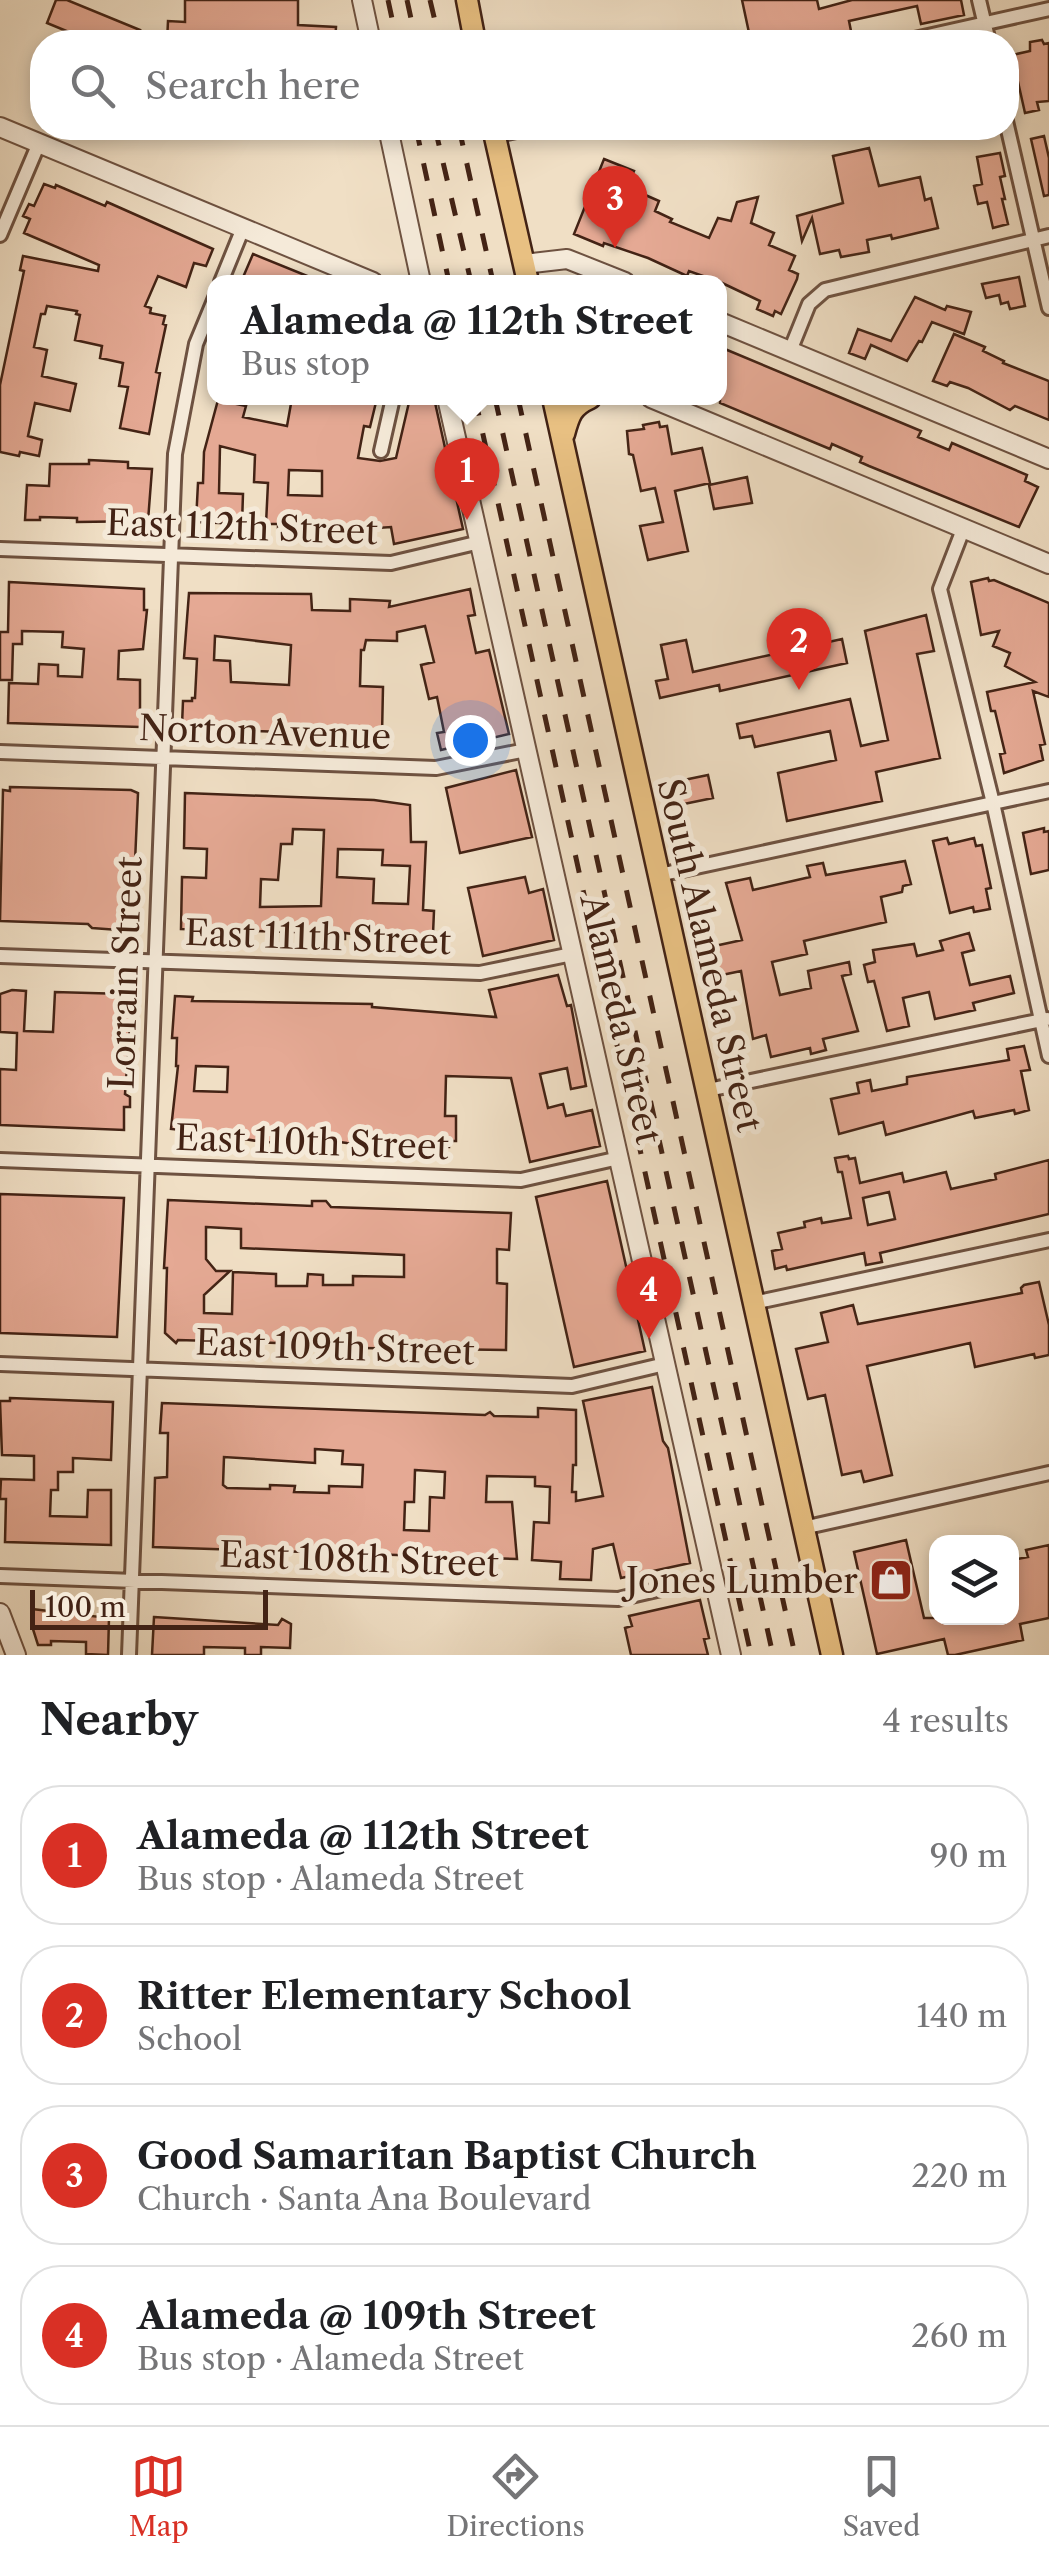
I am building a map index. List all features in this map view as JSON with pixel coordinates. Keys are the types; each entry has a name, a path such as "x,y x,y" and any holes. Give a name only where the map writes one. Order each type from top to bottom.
{"main road":[{"path":"467,0 473,30"},
{"path":"495,140 523,275"},
{"name":"South Alameda Street","path":"554,405 803,1528"},
{"path":"562,441 570,412 576,405"},
{"path":"803,1528 832,1655"}],"street":[{"path":"362,0 368,30"},
{"path":"980,0 986,30"},
{"path":"956,30 1049,10"},
{"path":"0,127 30,139"},
{"path":"32,140 356,275"},
{"path":"391,140 420,275"},
{"path":"1010,140 1049,308"},
{"path":"0,235 39,143"},
{"path":"224,275 243,228"},
{"path":"790,350 809,304 825,290 1049,236"},
{"path":"525,275 567,258 608,275"},
{"name":"Lorrain Street","path":"129,1655 175,454 196,344 207,316"},
{"path":"727,325 1049,459"},
{"path":"381,452 391,405"},
{"name":"Alameda Street","path":"449,405 731,1655"},
{"path":"668,405 1049,564"},
{"path":"964,527 940,589 1045,1019 1049,1056"},
{"name":"East 112th Street","path":"0,550 390,563 480,542"},
{"name":"Norton Avenue","path":"0,752 436,768 526,750"},
{"path":"659,875 1049,790"},
{"name":"East 111th Street","path":"0,956 480,974 572,954"},
{"path":"708,1090 1045,1019"},
{"name":"East 110th Street","path":"0,1160 522,1180 619,1158"},
{"path":"753,1303 1049,1240"},
{"name":"East 109th Street","path":"0,1364 572,1386 665,1364"},
{"path":"803,1528 1049,1473"},
{"name":"East 108th Street","path":"0,1576 618,1598 713,1577"},
{"path":"0,1614 16,1655"}],"building":[{"path":"56,0 67,0 140,30 64,30 47,23"},
{"path":"185,0 298,0 298,25 336,27 168,30 168,21 185,22"},
{"path":"742,0 817,0 819,9 852,0 961,0 964,15 921,24 917,6 849,21 851,30 748,30"},
{"path":"1030,42 1049,43 1049,101 1037,102 1039,110 1025,113 1019,86 1019,53 1030,51"},
{"path":"1044,136 1049,158 1049,195 1044,196 1031,139"},
{"path":"869,148 879,186 920,177 925,200 931,198 938,228 892,239 891,235 867,240 869,252 841,257 839,250 820,254 812,218 802,241 797,216 843,203 833,156"},
{"path":"1000,153 1005,176 1000,177 1002,199 1008,224 993,228 987,202 978,204 974,186 982,184 977,157"},
{"path":"604,159 634,171 627,187 659,201 655,211 672,219 670,222 709,238 718,218 731,221 737,202 758,197 751,223 774,233 769,245 795,256 789,270 798,274 781,314 775,311 773,316 757,309 760,301 727,285 727,275 689,271 685,275 648,258 574,234"},
{"path":"44,184 55,188 56,185 105,206 107,202 213,249 206,266 194,263 186,287 158,276 145,306 151,308 150,313 165,316 166,325 149,434 120,428 128,387 119,386 123,363 100,358 102,346 75,340 80,315 77,311 47,306 45,314 41,314 34,347 47,350 42,376 76,384 70,411 35,403 28,436 42,440 39,456 20,452 19,456 0,452 0,385 24,271 20,270 23,256 98,271 99,265 24,233 30,219 23,216 29,204 34,206"},
{"path":"253,254 305,275 244,275"},
{"path":"1019,277 1025,306 1010,309 1008,302 1001,304 999,295 986,298 982,284"},
{"path":"915,297 945,310 947,306 971,312 964,334 932,322 907,361 871,345 865,359 849,353 858,329 891,341"},
{"path":"954,334 985,347 983,351 1003,363 1049,381 1049,420 1015,406 1010,410 968,388 933,381"},
{"path":"727,350 921,431 918,437 949,450 952,443 1027,475 1025,481 1038,487 1019,527 869,466 860,462 862,457 832,444 830,449 725,405"},
{"path":"217,405 246,406 243,417 287,426 291,405 375,405 370,427 364,426 358,458 380,461 396,458 408,405 436,405 463,529 394,544 391,527 334,531 266,524 268,483 254,482 255,455 220,446 219,493 243,494 242,524 196,522 198,483 203,483 204,452","holes":["289,470 322,471 322,496 288,495"]},
{"path":"659,422 660,427 667,426 672,454 702,448 710,483 675,491 688,551 648,560 640,526 663,522 655,488 641,491 633,455 629,454 627,431"},
{"path":"89,460 128,462 128,468 152,469 148,521 77,522 77,518 40,517 25,520 27,485 49,486 50,464 89,464"},
{"path":"747,477 752,503 714,509 709,485"},
{"path":"988,578 1049,603 1049,697 1033,691 1045,744 1040,745 1043,760 1004,773 1000,754 1005,753 987,692 1035,682 1005,666 1010,653 993,646 999,631 981,635 971,582"},
{"path":"9,582 144,589 147,610 143,649 119,651 118,679 140,680 140,715 144,715 140,727 8,723 9,683 38,684 39,664 58,665 58,676 82,677 84,649 62,647 63,632 22,631 22,644 13,644 12,680 0,680 0,632 8,632"},
{"path":"470,589 475,615 468,616 476,653 489,650 509,734 441,750 437,733 444,732 437,697 429,699 421,665 434,662 425,626 397,632 397,641 366,640 361,650 360,686 383,687 382,735 185,729 182,725 183,701 195,698 197,659 184,658 189,593 311,594 312,610 350,611 350,599 390,601 389,607","holes":["215,636 291,645 289,685 231,682 230,661 214,660"]},
{"path":"926,615 934,651 917,654 940,758 876,772 882,801 787,821 778,773 836,760 830,731 755,747 752,736 740,738 737,724 850,699 861,746 888,740 865,631"},
{"path":"842,639 847,663 720,691 719,685 660,698 656,681 668,679 661,645 686,640 693,672"},
{"path":"516,770 532,837 460,853 446,788"},
{"path":"708,775 713,798 679,805 674,782"},
{"path":"10,787 138,793 132,931 92,928 88,924 0,921 3,790 10,791"},
{"path":"185,793 374,800 410,805 411,842 426,842 423,910 434,911 433,934 405,936 403,941 345,933 345,939 328,939 328,933 181,929 182,877 206,878 207,849 184,848","holes":["293,829 324,830 321,906 260,907 261,879 278,880 281,844 292,844","338,849 383,850 382,865 410,866 408,904 373,903 374,879 337,877"]},
{"path":"1044,828 1044,832 1049,831 1049,870 1031,874 1023,833"},
{"path":"947,838 949,844 974,838 976,846 982,845 991,888 986,889 990,909 974,912 973,907 950,913 933,841"},
{"path":"905,861 911,884 903,886 902,892 881,897 886,922 804,941 807,954 772,962 780,995 811,988 808,971 849,962 851,974 842,976 858,1031 823,1039 826,1050 811,1054 810,1048 771,1057 766,1035 753,1039 741,971 717,976 710,947 742,940 726,883 750,878 753,890 810,877 807,866 823,863 826,875"},
{"path":"525,877 529,893 543,889 554,940 483,956 468,888"},
{"path":"969,933 974,950 962,953 970,985 1010,976 1014,993 973,1003 975,1010 935,1019 929,992 903,998 909,1026 887,1031 874,981 868,982 864,965 875,962 873,950 914,944 917,956 943,950 940,941"},
{"path":"558,975 567,1006 571,1005 586,1086 571,1089 567,1068 540,1074 548,1108 563,1104 566,1116 592,1110 600,1146 530,1162 511,1078 446,1076 445,1116 456,1116 456,1141 449,1141 449,1147 299,1137 299,1143 263,1142 181,1136 181,1130 171,1129 178,1066 177,1038 172,1038 175,996 193,997 192,1001 372,1004 496,1017 489,990","holes":["196,1066 228,1067 227,1092 194,1091"]},
{"path":"26,991 24,1031 53,1032 55,992 125,994 132,998 125,1094 130,1097 130,1107 124,1107 124,1130 0,1125 0,1069 16,1070 17,1033 0,1032 0,994"},
{"path":"1024,1046 1030,1070 1021,1071 1029,1110 975,1118 973,1111 886,1135 883,1122 839,1134 831,1099 859,1093 857,1083 870,1080 872,1091 907,1084 907,1077 1009,1060 1007,1049"},
{"path":"835,1158 855,1158 860,1183 902,1173 904,1182 946,1172 951,1189 996,1179 995,1174 1049,1160 1049,1214 880,1253 882,1262 866,1265 864,1253 787,1270 786,1266 775,1269 772,1251 782,1249 778,1233 805,1227 804,1222 821,1218 822,1223 851,1218 842,1172 838,1172","holes":["889,1192 895,1219 868,1225 863,1198"]},
{"path":"607,1181 645,1351 574,1367 536,1197"},
{"path":"0,1194 124,1198 117,1337 0,1333"},
{"path":"168,1200 312,1206 312,1201 326,1201 331,1207 511,1213 509,1250 497,1249 497,1283 507,1284 506,1350 287,1347 277,1343 178,1340 176,1343 165,1333","holes":["206,1227 241,1229 241,1248 404,1255 404,1277 353,1276 353,1285 323,1285 323,1275 308,1274 307,1286 276,1286 276,1274 233,1272 232,1314 204,1313 204,1295 230,1271 216,1271 206,1259"]},
{"path":"1039,1282 1049,1325 1049,1355 1035,1358 1034,1354 975,1367 970,1343 867,1366 892,1475 864,1482 861,1471 842,1475 825,1395 808,1399 796,1349 828,1342 821,1313 853,1305 858,1324 1022,1293 1024,1285"},
{"path":"652,1387 690,1563 621,1578 613,1544 593,1549 591,1580 560,1579 561,1562 532,1560 534,1522 549,1523 550,1487 535,1486 535,1477 487,1476 486,1502 512,1502 517,1559 153,1547 155,1478 167,1477 168,1433 160,1433 162,1403 485,1415 490,1412 494,1416 538,1417 538,1408 576,1410 572,1492 576,1492 576,1501 603,1496 583,1401","holes":["315,1449 343,1451 342,1464 363,1465 362,1487 329,1486 329,1493 294,1492 295,1486 270,1485 270,1489 223,1485 224,1457 315,1463","415,1470 445,1472 444,1498 430,1497 429,1531 404,1530 405,1502 414,1502"]},
{"path":"10,1398 113,1402 111,1460 73,1458 73,1472 58,1472 58,1490 51,1490 50,1516 87,1517 88,1490 111,1490 111,1545 5,1542 6,1499 0,1499 1,1479 34,1480 34,1456 2,1455 0,1401"},
{"path":"906,1540 929,1625 1019,1625 1019,1559 1028,1557 1026,1550 1049,1545 1049,1618 1020,1624 1023,1640 955,1655 948,1655 944,1639 877,1654 854,1552"},
{"path":"700,1600 709,1638 704,1639 708,1655 631,1655 625,1628 632,1626 629,1616"},
{"path":"32,1609 109,1618 108,1655 86,1654 86,1642 51,1641 51,1645 38,1645"},
{"path":"154,1617 278,1625 282,1619 291,1624 290,1648 261,1647 261,1655 245,1655 245,1648 204,1647 204,1655 152,1655"}],"railway":[{"path":"388,0 394,30"},
{"path":"407,0 413,30"},
{"path":"430,0 437,30"},
{"path":"419,140 448,275"},
{"path":"438,140 469,275"},
{"path":"462,140 491,275"},
{"path":"477,405 751,1655"},
{"path":"497,405 773,1655"},
{"path":"520,405 795,1655"}],"place":[{"name":"Good Samaritan Baptist Church","path":"615,248"},
{"name":"Alameda @ 112th Street","path":"467,520"},
{"name":"Ritter Elementary School","path":"799,690"},
{"name":"Alameda @ 109th Street","path":"649,1339"},
{"name":"Jones Lumber","path":"891,1580"}]}
